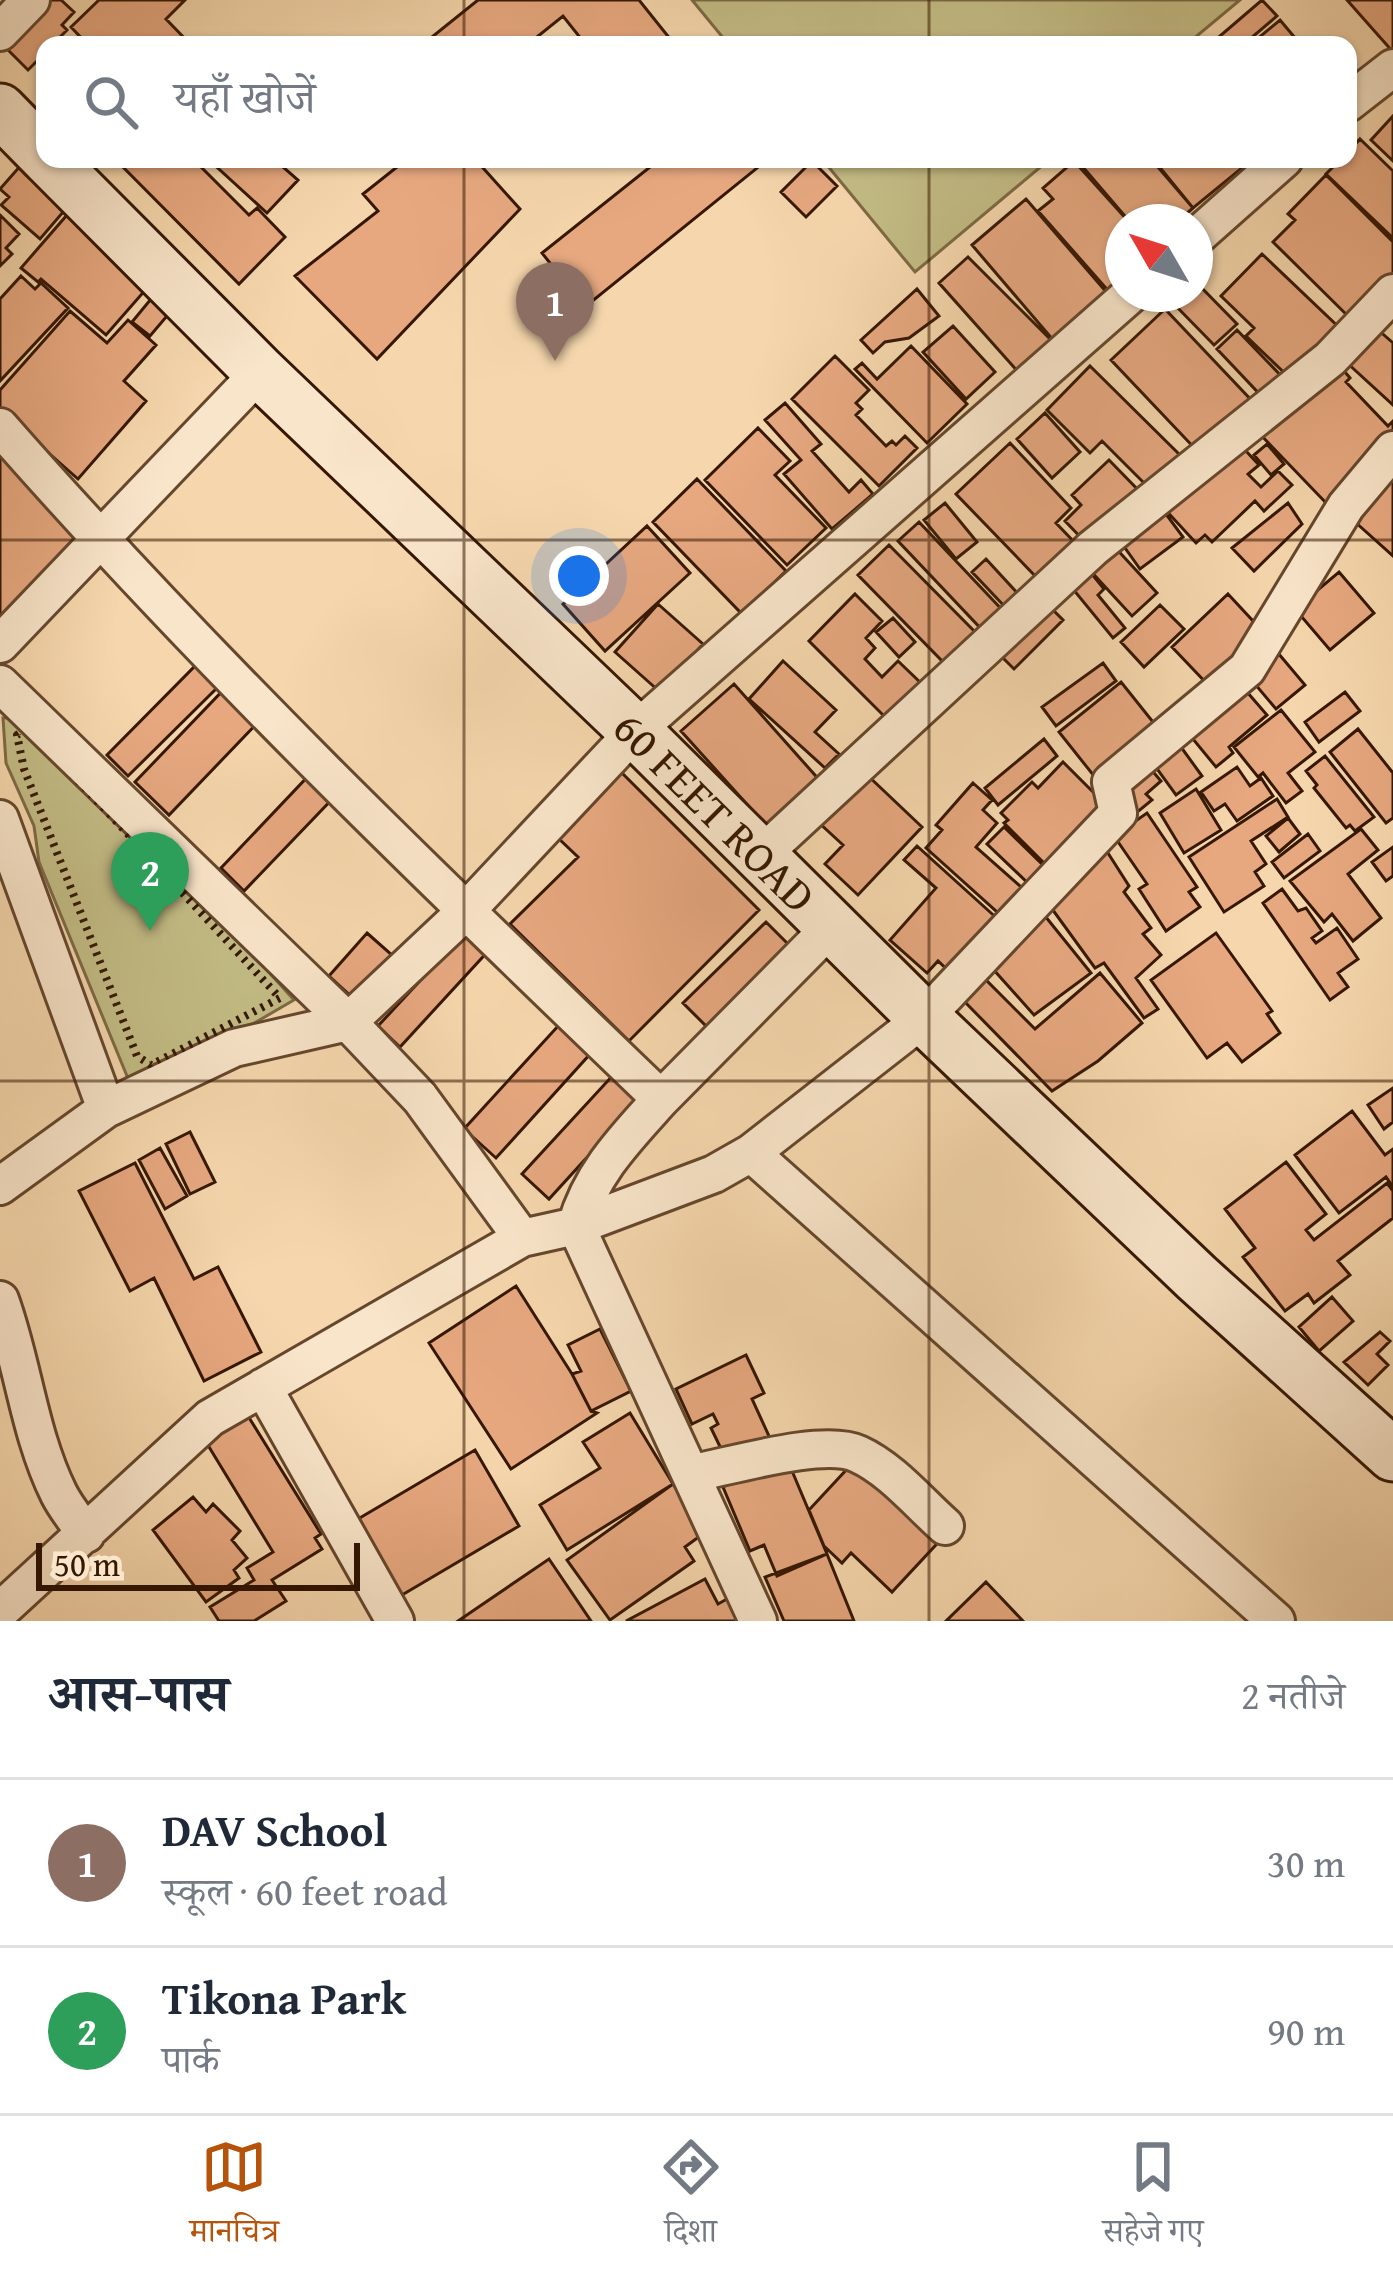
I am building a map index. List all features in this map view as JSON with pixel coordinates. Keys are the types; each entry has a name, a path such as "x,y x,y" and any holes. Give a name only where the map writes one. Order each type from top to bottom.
{"street":[{"path":"0,32 31,0"},
{"path":"1357,96 1393,68"},
{"name":"60 FEET ROAD","path":"0,110 36,146"},
{"name":"60 FEET ROAD","path":"58,168 260,372 635,731 924,1018 1197,1278 1393,1454"},
{"path":"1213,222 1274,168"},
{"path":"759,857 1093,548 1330,359 1393,293"},
{"path":"0,1186 106,1108 234,1048 348,1022 466,911 635,731 1111,312"},
{"path":"0,644 260,372"},
{"path":"0,427 99,540 466,911 661,1099"},
{"path":"22,1608 86,1534 210,1418 522,1238 576,1226 714,1174 752,1154 924,1018 1118,812 1111,782 1247,669 1346,506 1393,450"},
{"path":"0,684 420,1097 522,1238"},
{"path":"0,819 106,1108"},
{"path":"758,1621 576,1226 592,1182 610,1155 831,927"},
{"path":"752,1154 1276,1621"},
{"path":"0,1300 46,1461 60,1497 86,1534"},
{"path":"263,1387 395,1621"},
{"path":"693,1474 827,1448 855,1452 945,1526"}],"path":[{"path":"23,769 137,1056 152,1065 280,998 63,764"}],"shaded area":[{"path":"692,0 1240,0 1197,36 722,36"},
{"path":"829,168 1039,168 915,272"},
{"path":"39,717 294,1000 134,1093 39,862 34,826 6,763 3,718"}],"building":[{"path":"38,0 61,0 74,12 62,25 67,30 61,36 36,36 36,62 28,70 0,42"},
{"path":"99,0 185,0 166,19 182,36 80,36 71,27"},
{"path":"478,0 639,0 668,36 579,36 563,16 538,36 433,36"},
{"path":"1262,0 1277,16 1254,36 1220,36"},
{"path":"1347,0 1393,0 1393,52"},
{"path":"1280,20 1293,36 1261,36"},
{"path":"1393,116 1393,161 1371,140"},
{"path":"1360,139 1393,171 1393,238 1326,174 1332,168 1357,168"},
{"path":"29,156 36,168 43,168 76,197 40,239 1,205 9,197 0,189"},
{"path":"124,168 202,168 249,215 257,208 285,237 239,284"},
{"path":"218,168 284,168 298,180 267,213"},
{"path":"396,168 483,168 520,209 377,359 295,276 378,211 363,194"},
{"path":"649,168 757,168 585,307 542,253"},
{"path":"805,168 819,168 837,186 806,217 781,192"},
{"path":"1066,168 1080,168 1113,204 1105,204 1105,287 1038,211 1053,199 1043,188"},
{"path":"1084,168 1159,168 1190,204 1115,204"},
{"path":"1160,168 1242,168 1198,204 1190,204"},
{"path":"1326,175 1393,242 1393,286 1355,323 1273,242 1295,220 1288,214"},
{"path":"1026,199 1105,291 1105,297 1054,341 972,245"},
{"path":"0,215 19,234 6,248 12,254 0,266"},
{"path":"67,215 148,287 106,335 41,279 38,282 21,268"},
{"path":"1262,254 1346,334 1297,385 1246,336 1254,328 1221,296"},
{"path":"968,257 1055,344 1021,375 939,283"},
{"path":"21,276 35,289 41,283 68,308 0,381 0,299"},
{"path":"160,288 178,303 150,336 132,322"},
{"path":"917,289 939,316 909,338 885,342 873,353 861,340"},
{"path":"1213,299 1237,324 1214,345 1182,312 1213,312"},
{"path":"70,311 107,343 128,320 156,345 124,381 146,401 78,479 0,410 0,390"},
{"path":"1162,312 1168,312 1255,404 1201,455 1111,360"},
{"path":"953,326 995,372 966,399 923,352"},
{"path":"1376,328 1393,343 1393,405 1345,361"},
{"path":"1237,330 1289,384 1269,404 1217,349"},
{"path":"911,346 967,404 927,443 855,369 862,363 877,379"},
{"path":"835,356 869,390 856,403 862,409 856,415 886,446 892,441 896,445 905,436 917,448 879,486 792,399"},
{"path":"1333,358 1350,378 1346,382 1388,426 1393,421 1393,443 1328,505 1257,431"},
{"path":"1090,366 1184,459 1152,491 1102,441 1090,453 1047,410"},
{"path":"785,403 821,444 812,451 849,492 861,480 873,494 832,529 784,474 801,460 765,420"},
{"path":"1045,413 1080,452 1052,478 1017,439"},
{"path":"758,428 790,461 775,475 826,528 787,565 705,480"},
{"path":"1233,437 1259,465 1248,474 1261,487 1278,471 1292,485 1264,511 1255,501 1212,542 1205,535 1196,543 1160,504"},
{"path":"1010,443 1071,508 1056,523 1077,545 1040,581 956,494"},
{"path":"1267,444 1284,464 1271,475 1254,455"},
{"path":"0,455 85,537 0,625"},
{"path":"1109,460 1143,495 1089,546 1065,521 1081,505 1072,495"},
{"path":"1393,478 1393,556 1354,521"},
{"path":"697,479 786,571 742,614 653,522"},
{"path":"945,503 977,542 956,559 924,520"},
{"path":"1288,503 1302,524 1254,571 1232,548"},
{"path":"1160,506 1183,537 1140,569 1118,538"},
{"path":"919,522 1007,615 987,635 898,541"},
{"path":"647,526 690,573 605,651 563,604"},
{"path":"1111,543 1157,593 1132,616 1086,566"},
{"path":"889,545 980,637 949,668 858,575"},
{"path":"986,559 1021,597 1007,609 972,572"},
{"path":"1087,568 1104,589 1098,595 1125,628 1113,638 1068,583"},
{"path":"1339,572 1374,613 1330,650 1295,609"},
{"path":"855,594 882,621 866,638 875,648 865,659 882,677 898,661 924,686 889,721 809,641"},
{"path":"1228,594 1266,635 1210,687 1172,647"},
{"path":"1041,598 1063,620 1014,669 992,647"},
{"path":"658,604 703,644 660,692 615,652"},
{"path":"1160,605 1184,629 1144,667 1121,642"},
{"path":"893,618 915,642 899,657 876,632"},
{"path":"1278,653 1305,685 1276,709 1249,677"},
{"path":"201,660 223,682 128,776 107,755"},
{"path":"783,661 836,710 815,732 839,754 825,768 749,699"},
{"path":"1103,663 1116,681 1056,726 1042,707"},
{"path":"233,680 267,713 169,815 135,782"},
{"path":"1121,682 1161,732 1098,781 1059,732"},
{"path":"734,684 822,783 770,830 681,731"},
{"path":"1241,685 1267,715 1229,747 1233,753 1216,767 1188,733"},
{"path":"1345,692 1360,711 1319,742 1305,722"},
{"path":"1281,710 1315,752 1288,773 1302,791 1286,803 1234,747"},
{"path":"1358,729 1393,773 1393,818 1386,823 1330,752"},
{"path":"1173,736 1202,776 1176,795 1147,755"},
{"path":"1044,739 1057,756 998,805 985,788"},
{"path":"1325,756 1374,817 1355,831 1350,825 1346,828 1306,771"},
{"path":"1143,760 1161,781 1146,794 1152,800 1135,814 1123,776"},
{"path":"1063,762 1106,805 1046,865 1004,823 1008,820 1001,813 1032,782 1038,788"},
{"path":"1237,767 1250,786 1261,778 1273,796 1237,821 1225,804 1214,811 1201,792"},
{"path":"315,769 339,792 244,891 221,868"},
{"path":"621,772 759,910 629,1041 510,924 578,857 557,837"},
{"path":"864,772 922,827 858,895 825,864 843,845 817,821"},
{"path":"973,783 992,800 983,810 997,823 976,847 1028,893 1005,919 926,848 942,830 936,825"},
{"path":"1196,789 1221,830 1184,853 1160,813"},
{"path":"1277,799 1288,817 1251,841 1266,864 1255,872 1264,886 1224,912 1189,857"},
{"path":"1147,813 1197,887 1189,892 1200,907 1166,931 1139,889 1147,884 1114,836"},
{"path":"1288,818 1300,834 1279,852 1266,836"},
{"path":"1004,827 1047,869 1031,886 987,844"},
{"path":"1361,829 1378,850 1348,874 1381,918 1353,941 1332,914 1324,922 1290,881"},
{"path":"1308,834 1320,851 1284,878 1272,862"},
{"path":"1099,839 1129,886 1124,892 1151,928 1143,934 1161,955 1136,978 1158,1009 1144,1018 1104,963 1095,968 1047,902"},
{"path":"917,846 1001,922 953,975 938,961 927,973 890,940 936,888 904,860"},
{"path":"1393,847 1393,876 1386,881 1372,862"},
{"path":"1282,889 1298,911 1306,908 1322,931 1312,938 1316,943 1337,928 1358,959 1338,973 1348,987 1330,1000 1263,903"},
{"path":"1041,911 1091,973 1034,1015 992,968"},
{"path":"766,922 799,955 716,1036 683,1003"},
{"path":"469,928 491,948 400,1047 378,1026"},
{"path":"367,933 392,955 353,998 329,976"},
{"path":"1216,933 1272,1011 1267,1014 1280,1033 1242,1062 1227,1043 1207,1058 1151,980"},
{"path":"1100,973 1142,1023 1098,1061 1052,1091 963,1000 984,978 1035,1029"},
{"path":"559,1025 591,1053 496,1158 464,1129"},
{"path":"615,1073 642,1097 549,1199 522,1174"},
{"path":"1393,1088 1393,1122 1384,1129 1368,1105"},
{"path":"1352,1111 1385,1155 1393,1149 1393,1187 1386,1177 1339,1213 1295,1155"},
{"path":"190,1132 215,1182 190,1194 166,1144"},
{"path":"160,1148 187,1196 165,1209 139,1160"},
{"path":"1286,1162 1326,1214 1306,1230 1314,1240 1387,1183 1393,1191 1393,1218 1338,1261 1350,1275 1314,1303 1308,1294 1285,1311 1243,1257 1255,1248 1225,1209"},
{"path":"135,1163 194,1279 218,1267 261,1352 204,1381 154,1278 130,1291 79,1191"},
{"path":"516,1286 591,1411 597,1413 511,1469 429,1343"},
{"path":"1332,1297 1353,1321 1319,1351 1299,1327"},
{"path":"600,1329 631,1391 591,1411 572,1374 581,1371 568,1345"},
{"path":"1380,1332 1390,1341 1377,1354 1388,1365 1368,1385 1344,1362"},
{"path":"746,1355 764,1393 752,1399 769,1436 725,1457 711,1428 718,1424 713,1414 692,1424 676,1389"},
{"path":"630,1413 673,1484 567,1550 540,1505 600,1468 583,1442"},
{"path":"248,1416 321,1534 315,1538 322,1549 272,1580 286,1601 254,1621 219,1621 210,1607 254,1580 247,1568 273,1552 206,1442"},
{"path":"475,1450 519,1526 402,1595 358,1519"},
{"path":"862,1453 947,1533 892,1592 851,1553 842,1563 824,1546 809,1510"},
{"path":"787,1459 827,1554 777,1576 764,1545 750,1551 723,1487"},
{"path":"673,1484 707,1531 685,1547 694,1561 610,1620 567,1560"},
{"path":"193,1497 206,1512 213,1504 240,1531 232,1540 247,1558 234,1570 239,1578 206,1602 153,1530"},
{"path":"827,1554 854,1621 784,1621 765,1577"},
{"path":"549,1559 591,1621 458,1621"},
{"path":"705,1579 718,1604 736,1594 750,1621 626,1621"},
{"path":"986,1582 1023,1621 946,1621"}],"place":[{"name":"DAV School","path":"555,361"},
{"name":"Tikona Park","path":"150,931"}]}
